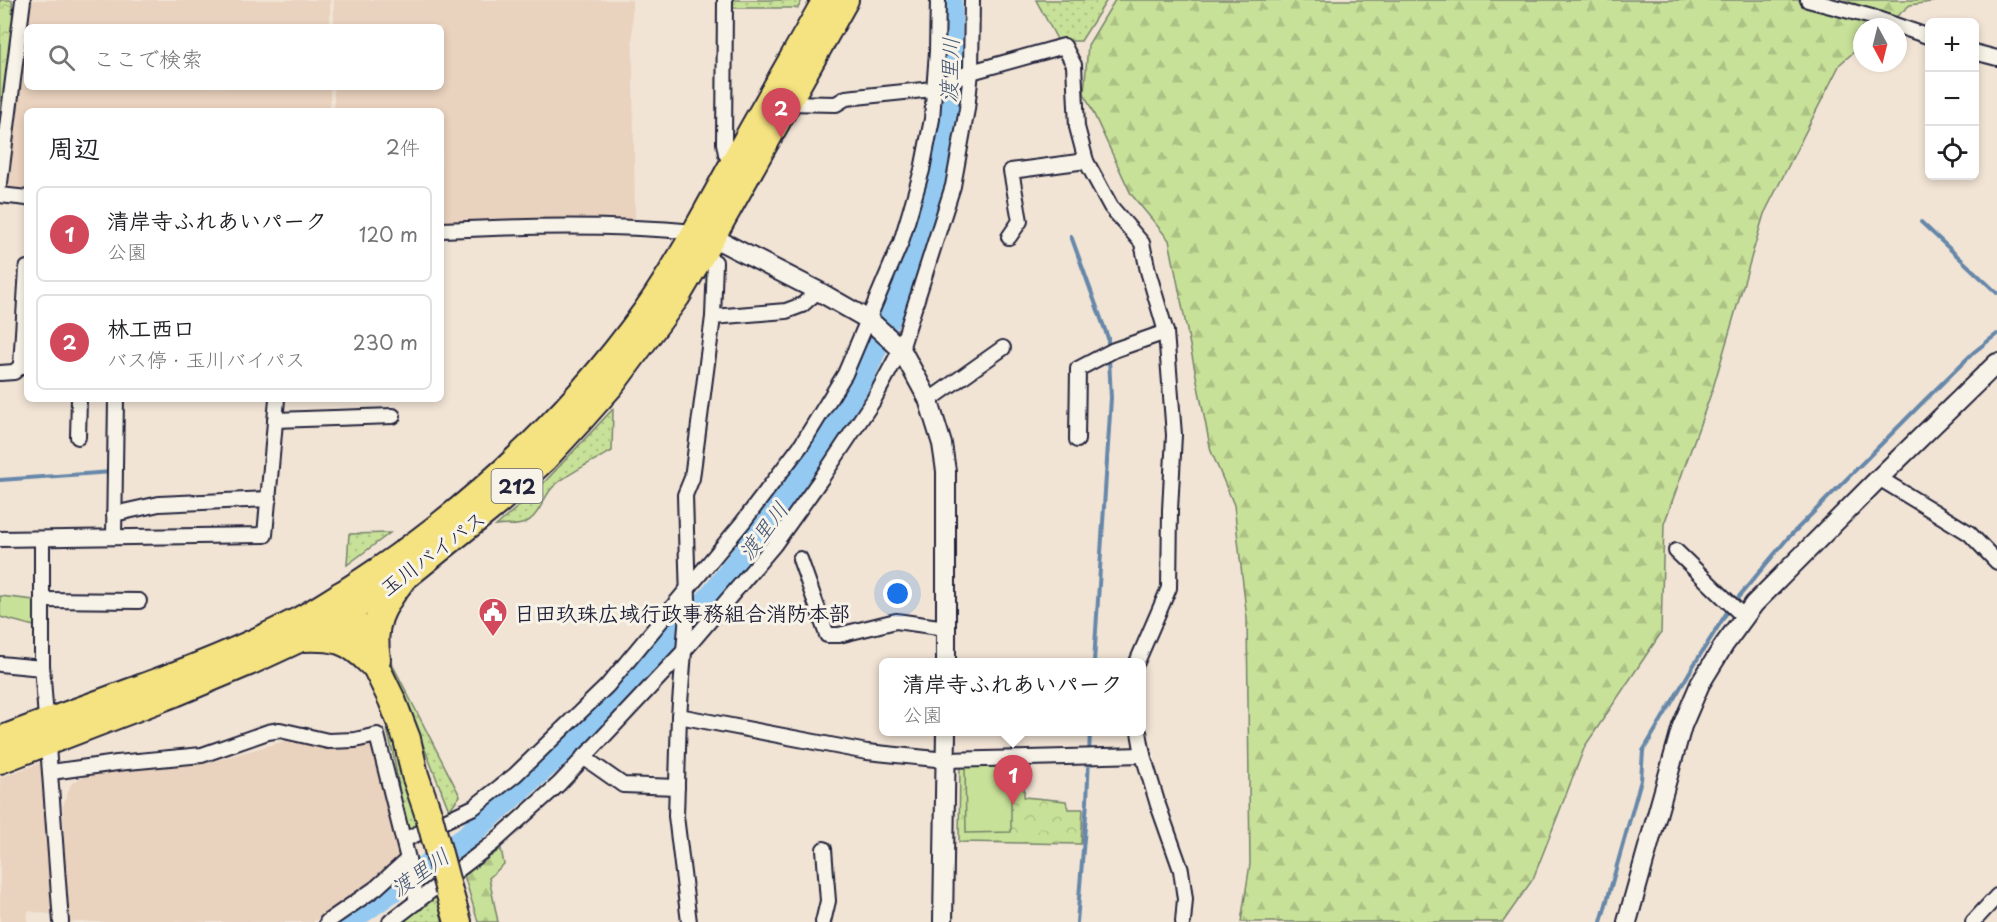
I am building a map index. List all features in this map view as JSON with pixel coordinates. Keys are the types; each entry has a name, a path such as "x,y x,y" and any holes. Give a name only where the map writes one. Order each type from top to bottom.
{"highway":[{"name":"玉川バイパス","path":"0,761 47,732 299,619 401,580 500,501 544,460 612,385 678,296 708,244 778,103 825,0"},
{"name":"玉川バイパス","path":"0,739 47,732 176,694 303,638 502,472 535,440 605,362 639,319 672,271 708,244 732,164 778,103 846,0"},
{"path":"379,671 374,632 386,601 401,580"},
{"path":"344,603 379,671 407,739 415,775 429,816 458,922"},
{"path":"303,638 327,637 343,641 357,649 379,671"}],"street":[{"path":"0,183 23,0"},
{"path":"725,0 724,143 726,154 732,164"},
{"path":"404,840 467,812 515,775 607,686 688,595 802,444 846,374 901,242 922,170 932,119 938,0"},
{"path":"390,922 492,844 559,784 684,651 774,545 873,400 901,349 953,186 971,72 972,0"},
{"path":"1808,0 1872,17 1925,36"},
{"path":"778,103 836,104 846,98 933,89 971,72 1064,46 1074,65 1077,127 1086,161 1111,207 1143,243 1148,271 1166,332 1174,435 1169,588 1139,658"},
{"path":"1979,53 1997,58"},
{"path":"1009,237 1020,221 1011,171 1086,161"},
{"path":"0,195 24,198"},
{"path":"444,230 503,227 616,227 708,244 818,291 869,320 901,349 928,401 942,444 946,471 946,658"},
{"path":"689,922 676,816 679,716 688,595 685,495 692,478 713,317 708,244"},
{"path":"713,317 786,311 802,305 818,291"},
{"path":"1077,440 1078,369 1109,352 1166,332"},
{"path":"928,401 1003,348"},
{"path":"1627,922 1682,726 1700,684 1742,615 1997,363"},
{"path":"0,373 14,372 24,365"},
{"path":"78,437 79,402"},
{"path":"114,537 116,402"},
{"path":"0,539 266,535 277,402"},
{"path":"275,420 393,416"},
{"path":"1879,478 1969,533 1997,562"},
{"path":"114,514 159,504 268,499"},
{"path":"42,540 42,668 61,922"},
{"path":"1676,552 1742,615"},
{"path":"800,559 827,635 839,635 896,621 946,628"},
{"path":"42,600 139,601"},
{"path":"0,664 42,668"},
{"path":"679,716 867,752 946,760 1143,755"},
{"path":"51,772 202,755 280,730 328,741 356,740 377,735 417,902"},
{"path":"943,922 946,736"},
{"path":"1140,736 1158,805 1181,870 1185,899 1183,922"},
{"path":"583,757 623,785 677,787"},
{"path":"823,922 828,901 824,849"},
{"path":"327,922 376,888 408,859"},
{"path":"1972,922 1997,896"}],"shaded area":[{"path":"29,0 330,0 330,24 26,24"},
{"path":"334,0 632,0 635,222 444,223 444,108 334,108 334,90 444,90 444,24 334,24"},
{"path":"24,40 24,90 330,90 330,108 24,108 24,193 5,191"},
{"path":"292,739 329,748 373,744 401,859 371,884 313,922 67,922 63,806 71,784 88,774 203,764"},
{"path":"45,761 55,915 28,911 27,922 0,922 0,778"}],"green space":[{"path":"0,0 12,0 13,35 0,124"},
{"path":"728,0 802,0 798,8 728,8"},
{"path":"1036,0 1107,0 1081,41 1058,41"},
{"path":"1115,0 1945,0 1910,5 1895,18 1853,18 1853,53 1840,64 1764,214 1713,388 1664,524 1661,633 1585,746 1533,879 1503,922 1241,922 1250,864 1247,619 1234,505 1211,451 1169,240 1131,194 1084,93 1088,45"},
{"path":"613,409 612,451 557,483 534,516 527,522 519,525 496,526 539,488"},
{"path":"390,533 347,565 349,534"},
{"path":"0,596 34,600 34,626 0,617"},
{"path":"387,654 460,796 449,810"},
{"path":"383,712 406,767 423,827 410,831 405,824 394,758"},
{"path":"960,762 1025,762 1024,797 1066,801 1068,809 1083,809 1081,844 959,842"},
{"path":"965,765 1005,765 1011,768 1011,832 966,833"},
{"path":"501,849 504,864 489,878 498,922 478,922 464,875"},
{"path":"441,892 446,922 399,922"}],"waterway":[{"name":"渡里川","path":"347,922 462,841 607,711 714,593 803,476 861,380 894,306 934,182 949,94 950,0"},
{"path":"1921,222 1997,293"},
{"path":"1071,236 1108,338 1108,350"},
{"path":"1601,922 1641,780 1643,751 1731,606 1787,539 1974,352 1997,334"},
{"path":"1094,658 1111,398 1109,358"},
{"path":"0,480 112,472"},
{"path":"1077,922 1090,736"}],"place":[{"name":"林工西口","path":"781,138"},
{"name":"日田玖珠広域行政事務組合消防本部","path":"493,638"},
{"name":"清岸寺ふれあいパーク","path":"1013,805"}]}
